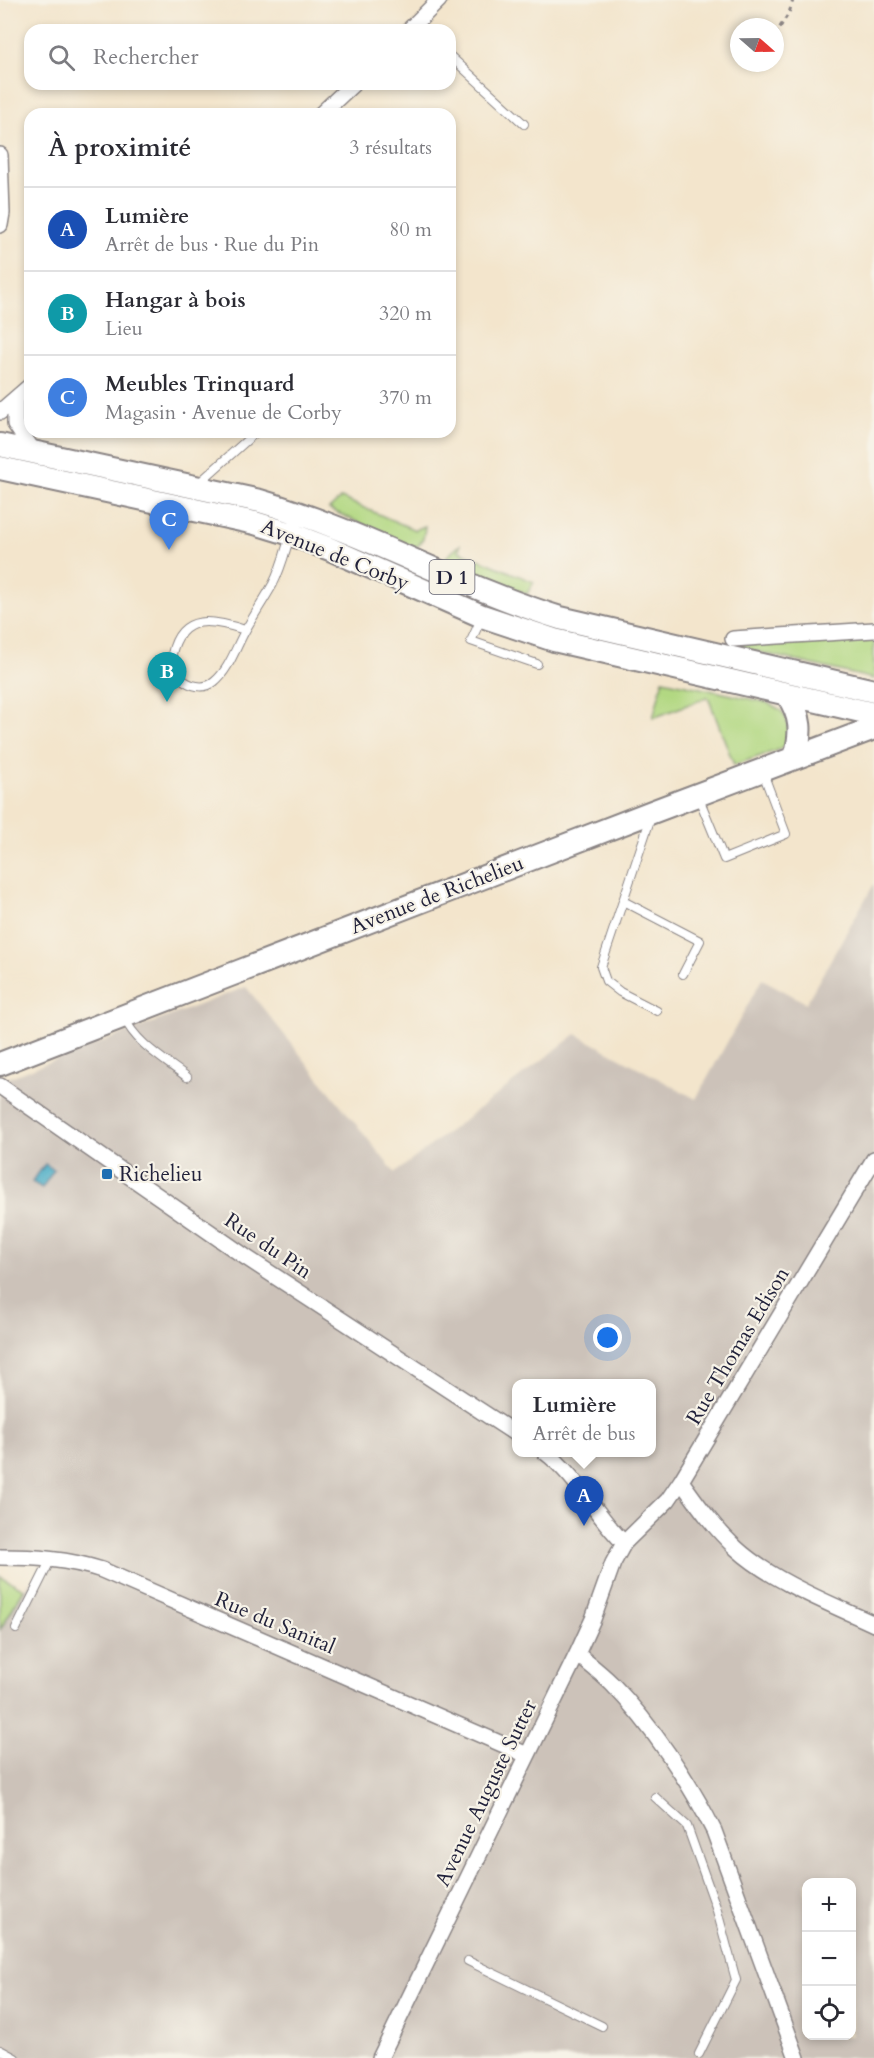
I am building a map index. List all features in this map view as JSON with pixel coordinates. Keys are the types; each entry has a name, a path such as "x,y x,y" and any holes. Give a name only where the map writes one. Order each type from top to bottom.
{"main road":[{"name":"Avenue de Corby","path":"0,445 260,501 297,512 514,604 560,618 874,691"},
{"name":"Avenue de Corby","path":"0,468 255,523 330,549 482,616 554,640 874,714"},
{"path":"787,694 795,707 801,730 795,758"},
{"name":"Avenue de Richelieu","path":"0,1064 874,728"}],"street":[{"path":"418,24 439,0"},
{"path":"327,108 346,90"},
{"path":"0,155 2,197 0,225"},
{"path":"0,412 24,391"},
{"path":"15,399 15,424 24,437"},
{"path":"24,438 34,452"},
{"path":"734,639 874,630"},
{"name":"Rue du Pin","path":"0,1086 247,1258 512,1431"},
{"name":"Rue Thomas Edison","path":"624,1543 668,1500 681,1481 874,1159"},
{"path":"551,1457 571,1476 607,1527 624,1543"},
{"path":"681,1481 708,1519 737,1550 774,1575 874,1624"},
{"name":"Avenue Auguste Sutter","path":"380,2058 577,1654 593,1619 613,1563 624,1543"},
{"name":"Rue du Sanital","path":"0,1557 51,1559 102,1570 527,1755"},
{"path":"577,1654 611,1683 632,1706 698,1798 714,1831 797,2058"}],"lane":[{"path":"456,62 524,124"},
{"path":"194,487 249,438"},
{"path":"245,630 206,621 191,624 181,633 173,648 170,661 177,675 187,683 200,687 213,684 225,669 274,582 291,534"},
{"path":"482,616 471,641 537,664"},
{"path":"697,795 723,859 786,834 762,770"},
{"path":"652,812 601,967 606,981 620,992 657,1011"},
{"path":"623,901 700,941 684,974"},
{"path":"124,1016 130,1030 187,1077"},
{"path":"16,1629 51,1559"},
{"path":"655,1797 687,1826 716,1907 736,1980 699,2054"},
{"path":"468,1961 602,2026"},
{"path":"0,2050 15,2058"}],"path":[{"path":"784,21 793,0"}],"shaded area":[{"path":"874,884 874,2058 0,2058 0,1630 24,1589 47,1561 0,1560 0,1081 246,987 395,1173 576,1034 696,1099 762,979 806,1003"}],"green space":[{"path":"341,498 415,530 425,526 422,541 414,548 329,509"},
{"path":"460,545 459,551 534,582 527,594 443,560"},
{"path":"874,636 874,679 737,647 738,644"},
{"path":"663,680 773,705 786,717 787,743 781,749 734,765 708,697 653,718"},
{"path":"0,1576 24,1589 0,1630"}],"water":[{"path":"45,1164 54,1170 42,1188 32,1182"}],"place":[{"name":"Meubles Trinquard","path":"169,550"},
{"name":"Hangar à bois","path":"167,702"},
{"name":"Richelieu","path":"107,1174"},
{"name":"Lumière","path":"584,1526"}]}
